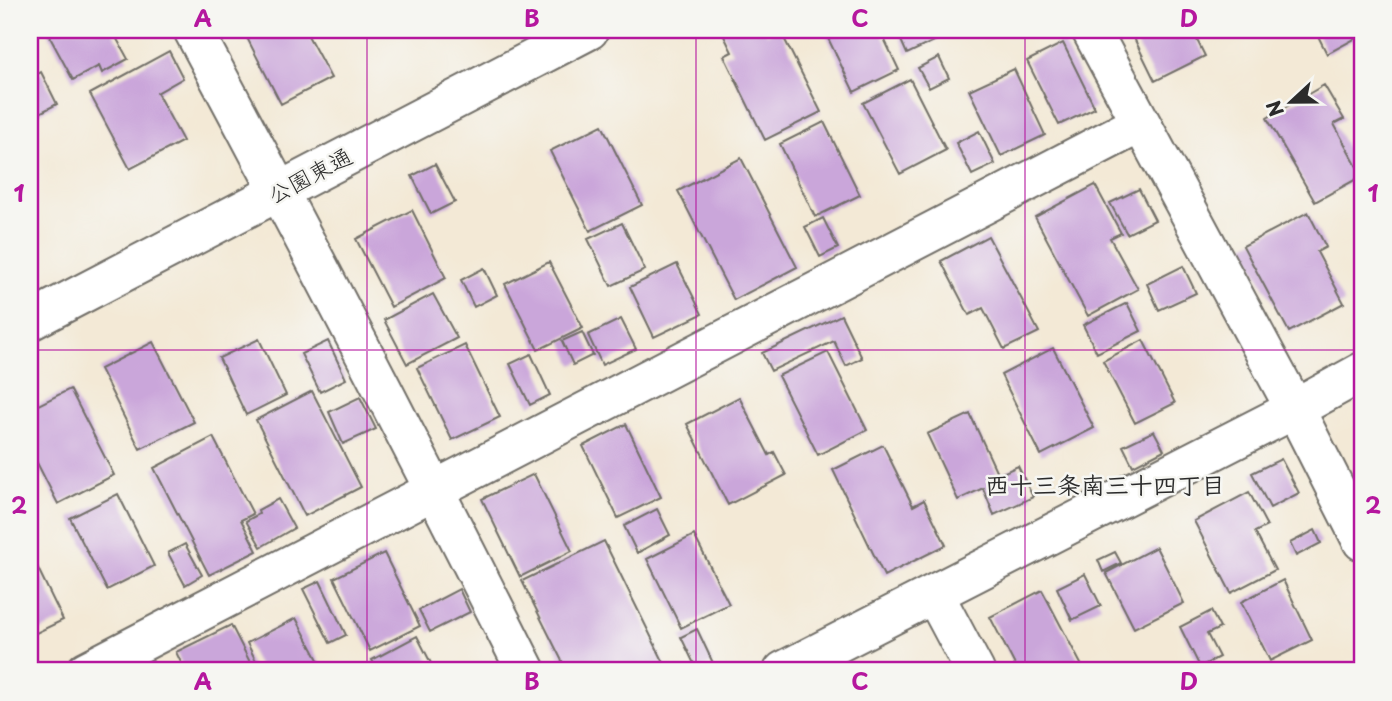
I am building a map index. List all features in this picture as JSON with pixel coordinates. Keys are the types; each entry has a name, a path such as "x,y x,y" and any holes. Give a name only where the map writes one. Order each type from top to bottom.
{"street":[{"path":"193,30 435,491 526,671"},
{"name":"公園東通","path":"30,321 589,30"},
{"path":"1091,30 1362,541"},
{"path":"86,671 1141,123"},
{"path":"783,671 1362,372"},
{"path":"934,594 975,671"}],"building":[{"path":"46,30 112,30 128,59 102,73 99,66 73,80"},
{"path":"243,30 305,30 331,78 281,104"},
{"path":"721,30 765,30 767,34 780,30 821,112 765,140 724,56 732,52"},
{"path":"824,30 880,30 899,70 854,92"},
{"path":"919,30 945,30 947,35 907,54 900,38"},
{"path":"1130,30 1192,30 1205,56 1155,81"},
{"path":"1315,30 1362,30 1362,35 1327,54"},
{"path":"1063,43 1095,108 1059,125 1027,61"},
{"path":"169,51 183,78 157,93 183,141 130,169 90,94"},
{"path":"939,57 949,78 929,88 918,68"},
{"path":"1014,69 1045,135 1001,156 969,90"},
{"path":"41,72 57,104 30,118 30,78"},
{"path":"910,79 946,150 900,174 863,103"},
{"path":"1324,85 1344,119 1334,124 1362,176 1315,202 1267,118"},
{"path":"824,122 860,195 815,217 780,144"},
{"path":"602,125 642,205 590,231 550,151"},
{"path":"979,131 995,164 972,175 956,143"},
{"path":"741,158 797,267 734,300 678,191"},
{"path":"435,164 455,202 431,214 412,176"},
{"path":"1095,185 1121,233 1110,238 1138,289 1088,316 1035,217"},
{"path":"1139,189 1155,220 1127,234 1110,203"},
{"path":"412,210 446,278 391,307 356,239"},
{"path":"1308,212 1326,247 1317,252 1344,303 1289,332 1243,246"},
{"path":"823,218 838,248 820,257 805,227"},
{"path":"622,223 645,270 611,286 588,239"},
{"path":"988,236 1039,332 1004,349 983,308 969,315 941,261"},
{"path":"549,262 583,328 538,350 505,284"},
{"path":"677,264 702,314 654,337 630,287"},
{"path":"1183,266 1196,293 1159,310 1147,284"},
{"path":"484,268 497,295 474,307 461,280"},
{"path":"433,294 457,338 407,364 384,320"},
{"path":"1127,303 1141,331 1097,353 1083,325"},
{"path":"841,315 862,358 846,366 834,341 771,371 762,353"},
{"path":"621,319 636,349 602,365 588,335"},
{"path":"582,332 593,355 573,365 562,341"},
{"path":"259,339 286,395 246,415 219,358"},
{"path":"1143,340 1175,403 1135,423 1103,361"},
{"path":"328,341 346,379 320,392 301,354"},
{"path":"153,342 194,422 140,449 100,369"},
{"path":"465,345 500,417 452,440 417,368"},
{"path":"1053,348 1094,428 1041,455 1001,375"},
{"path":"828,352 867,430 818,455 778,376"},
{"path":"531,354 550,395 530,405 510,364"},
{"path":"70,389 114,475 58,504 30,449 30,409"},
{"path":"312,391 361,487 305,516 256,420"},
{"path":"360,397 376,429 343,444 329,412"},
{"path":"739,397 769,455 774,452 786,475 728,505 687,424"},
{"path":"970,414 998,475 1018,466 1033,497 994,515 983,488 958,500 927,434"},
{"path":"626,424 661,497 618,518 583,446"},
{"path":"1154,431 1164,450 1133,466 1123,446"},
{"path":"213,437 253,514 241,520 257,551 209,575 154,468"},
{"path":"883,445 913,506 924,500 946,545 884,576 833,470"},
{"path":"1281,459 1299,493 1270,508 1252,473"},
{"path":"534,474 572,551 520,577 482,499"},
{"path":"1249,492 1267,526 1255,532 1275,570 1231,593 1194,521"},
{"path":"118,494 154,566 107,590 70,518"},
{"path":"278,499 294,528 261,547 246,521 259,514 258,510"},
{"path":"657,509 670,535 637,553 624,526"},
{"path":"1315,530 1321,543 1296,556 1290,543"},
{"path":"694,535 729,604 681,628 647,559"},
{"path":"604,541 668,671 567,671 522,581"},
{"path":"185,544 202,575 185,585 168,553"},
{"path":"1156,547 1184,603 1134,628 1106,573"},
{"path":"30,552 63,620 30,636"},
{"path":"1115,552 1121,563 1103,572 1098,560"},
{"path":"384,553 420,626 370,651 334,578"},
{"path":"1085,574 1101,606 1072,620 1057,588"},
{"path":"1283,580 1312,640 1270,661 1241,602"},
{"path":"320,581 346,635 330,643 303,589"},
{"path":"459,589 470,612 430,632 419,610"},
{"path":"1042,590 1082,666 1071,671 1018,671 990,617"},
{"path":"1211,611 1220,628 1207,634 1219,657 1200,667 1180,627"},
{"path":"296,618 324,671 261,671 247,643"},
{"path":"231,625 253,668 247,671 229,671 227,666 215,671 185,671 176,652"},
{"path":"697,629 713,663 697,670 681,637"},
{"path":"417,636 435,671 378,671 372,660"}],"district":[{"name":"西十三条南三十四丁目","path":"1105,486"}]}
